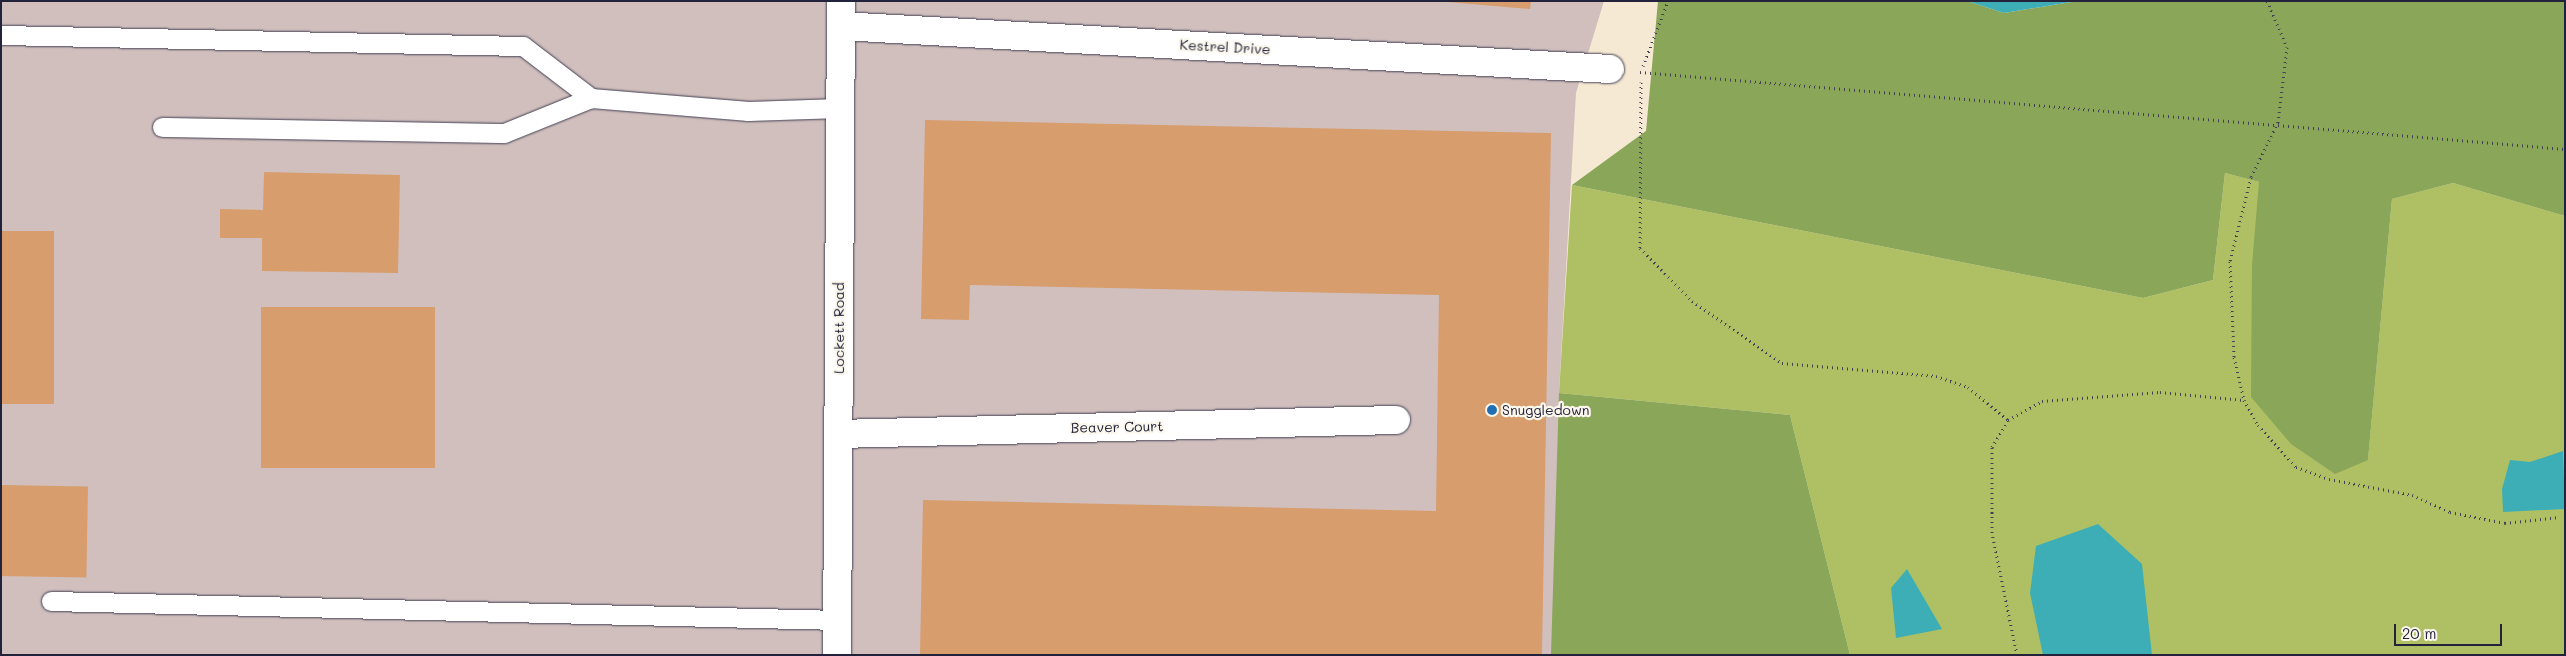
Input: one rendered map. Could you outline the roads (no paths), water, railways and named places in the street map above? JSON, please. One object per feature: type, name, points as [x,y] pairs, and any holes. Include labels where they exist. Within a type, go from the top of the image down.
[{"type":"street","name":"Kestrel Drive","points":[[841,14],[1610,69]]},
{"type":"street","name":"Lockett Road","points":[[837,655],[841,14]]},
{"type":"street","name":"Beaver Court","points":[[838,434],[1396,420]]},
{"type":"lane","points":[[1,35],[523,46],[591,98]]},
{"type":"lane","points":[[162,127],[504,133],[591,98],[748,111],[840,108]]},
{"type":"lane","points":[[51,601],[837,620]]},
{"type":"water","points":[[1967,1],[2077,1],[2004,13]]},
{"type":"water","points":[[2563,451],[2565,509],[2503,512],[2502,489],[2510,460],[2530,462]]},
{"type":"water","points":[[2098,524],[2142,564],[2152,655],[2043,655],[2030,593],[2036,546]]},
{"type":"water","points":[[1907,569],[1942,629],[1896,638],[1891,588]]},
{"type":"place","name":"Snuggledown","points":[[1492,410]]}]
